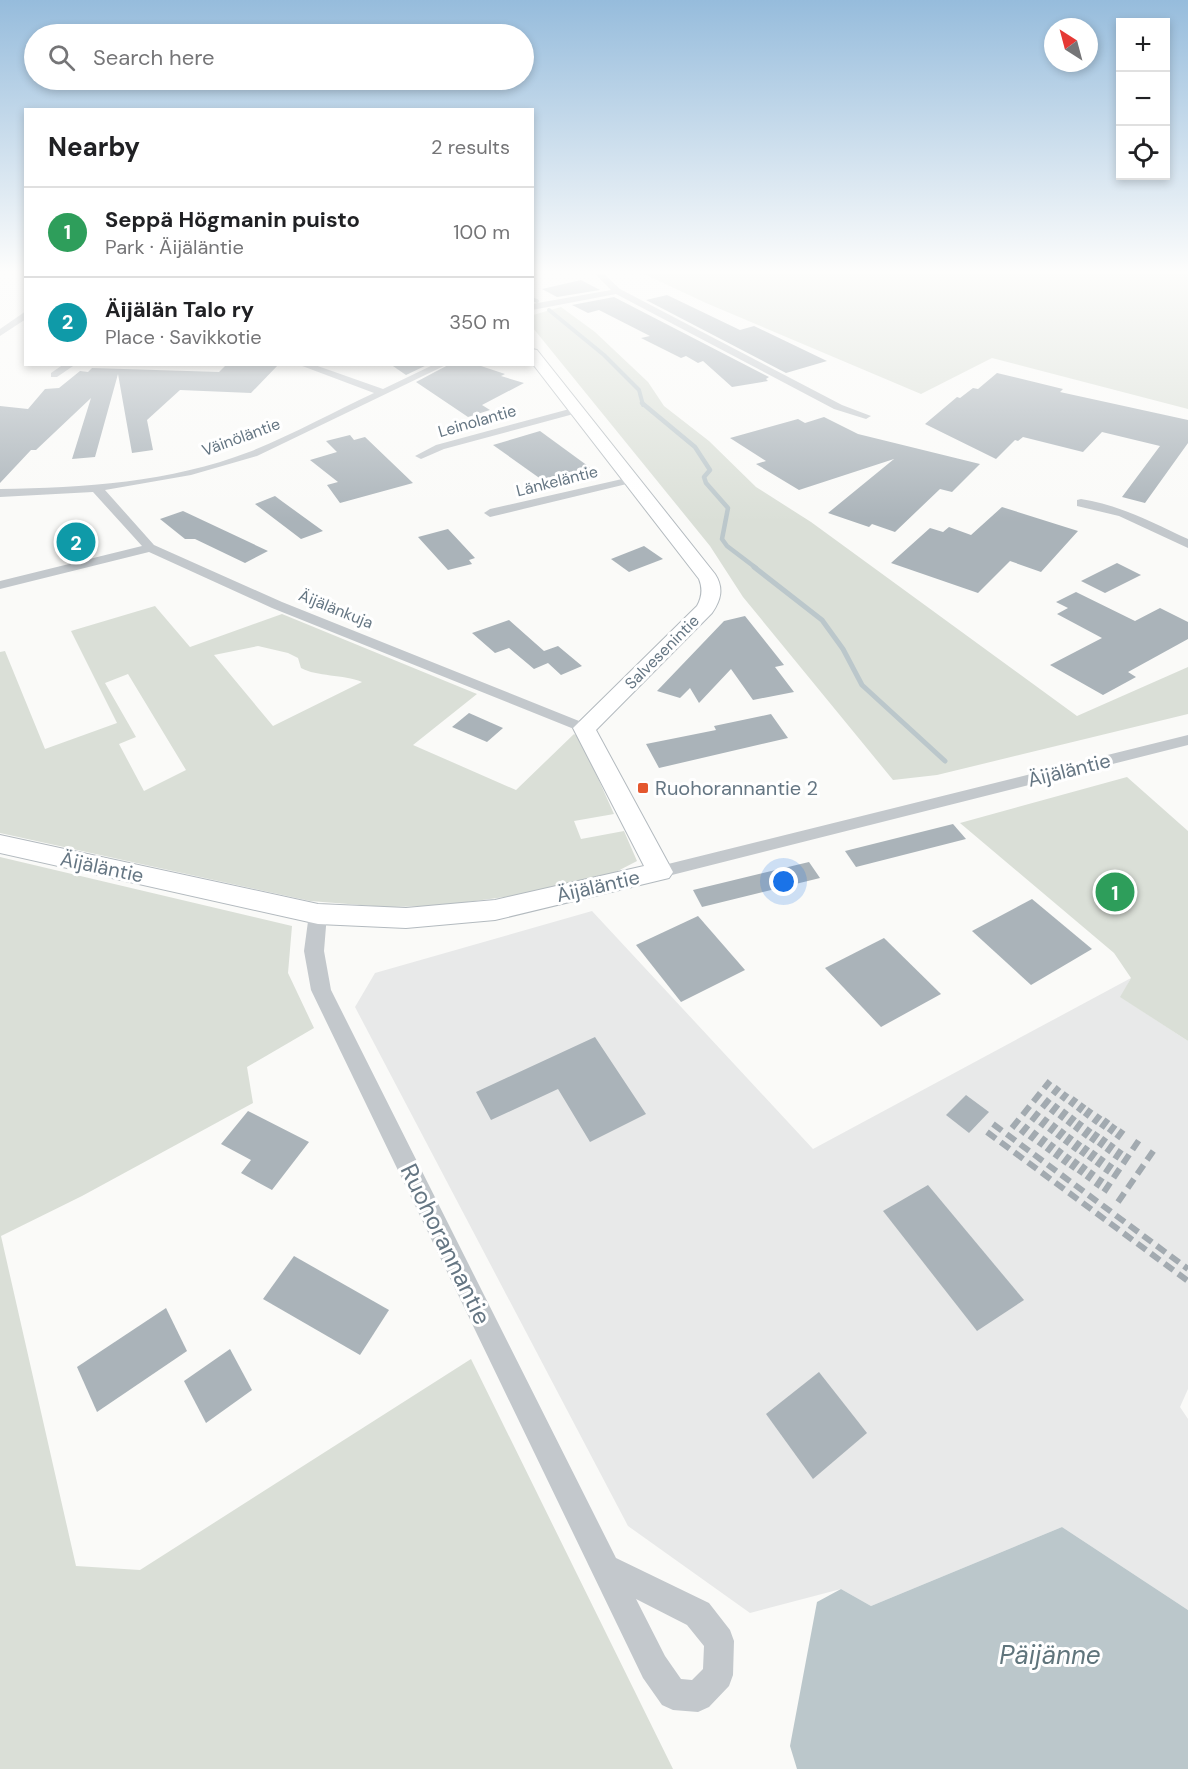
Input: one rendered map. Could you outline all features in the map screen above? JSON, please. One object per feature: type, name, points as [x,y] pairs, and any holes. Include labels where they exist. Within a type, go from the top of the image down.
[{"type":"street","name":"Salvesenintie","points":[[535,357],[708,578],[713,588],[711,599],[705,609],[597,718],[584,728]]},
{"type":"street","points":[[742,357],[838,407],[866,416]]},
{"type":"street","points":[[54,375],[69,366]]},
{"type":"street","points":[[307,366],[384,393]]},
{"type":"street","name":"Väinöläntie","points":[[0,493],[97,489],[223,464],[253,454],[440,366]]},
{"type":"street","name":"Leinolantie","points":[[421,456],[440,447],[577,410]]},
{"type":"street","name":"Länkeläntie","points":[[490,513],[631,480]]},
{"type":"street","name":"Äijälänkuja","points":[[97,489],[150,548],[277,605],[584,728]]},
{"type":"street","points":[[1081,503],[1099,504],[1119,510],[1188,544]]},
{"type":"street","points":[[0,585],[150,548]]},
{"type":"street","points":[[584,728],[660,872]]},
{"type":"street","name":"Äijäläntie","points":[[0,844],[318,914],[406,918],[495,910],[660,872],[1188,740]]},
{"type":"street","name":"Ruohorannantie","points":[[318,914],[314,951],[321,990],[605,1568],[654,1667],[673,1694],[698,1696],[718,1675],[719,1641],[698,1614],[605,1568]]},
{"type":"shaded area","points":[[556,357],[621,357],[648,382],[664,406],[709,441],[756,487],[811,522],[1077,716],[1188,667],[1188,714],[937,775],[893,780],[743,597],[710,546]]},
{"type":"shaded area","points":[[833,357],[1188,357],[1188,409],[992,358],[921,394]]},
{"type":"shaded area","points":[[155,606],[190,647],[282,614],[477,694],[413,745],[516,790],[574,734],[580,738],[614,814],[574,821],[581,839],[624,831],[637,861],[612,874],[533,893],[438,906],[386,907],[310,901],[0,833],[0,652],[5,651],[45,749],[117,723],[71,631]],"holes":[[[258,646],[288,653],[298,658],[301,668],[307,671],[362,682],[273,726],[214,655]],[[128,674],[186,770],[144,791],[119,744],[136,737],[105,683]]]},
{"type":"shaded area","points":[[1127,777],[1188,831],[1188,1041],[1120,997],[1131,978],[1114,953],[960,823]]},
{"type":"shaded area","points":[[0,857],[292,926],[288,973],[314,1028],[247,1067],[253,1103],[82,1196],[1,1236],[76,1566],[140,1570],[471,1359],[673,1769],[0,1769]]},
{"type":"shaded area","points":[[592,911],[813,1149],[1131,978],[1121,997],[1188,1041],[1188,1389],[1180,1407],[1188,1419],[1188,1610],[1062,1527],[871,1606],[841,1589],[750,1613],[628,1526],[355,1007],[375,973]]},
{"type":"water","name":"Päijänne","points":[[1062,1527],[1188,1610],[1188,1769],[797,1769],[790,1746],[817,1602],[841,1589],[871,1606]]},
{"type":"building","points":[[687,357],[729,357],[769,377],[766,379],[768,381],[732,387],[703,361],[698,363]]},
{"type":"building","points":[[754,357],[818,357],[827,361],[786,373]]},
{"type":"building","points":[[225,366],[277,366],[251,393],[180,390],[147,420],[153,450],[132,453],[118,374],[95,457],[72,459],[91,398],[36,450],[31,450],[0,483],[0,406],[28,409],[45,389],[59,388],[80,371],[88,372],[92,368],[219,372]]},
{"type":"building","points":[[393,366],[425,366],[406,375]]},
{"type":"building","points":[[446,366],[481,366],[505,374],[501,376],[524,383],[482,405],[490,410],[468,417],[416,382]]},
{"type":"building","points":[[997,373],[1063,389],[1060,392],[1188,420],[1188,443],[1145,503],[1122,497],[1160,446],[1102,432],[1083,452],[1023,437],[1018,441],[1015,440],[996,459],[925,424],[957,397],[960,398],[973,388],[978,389]]},
{"type":"building","points":[[824,417],[858,434],[980,464],[952,492],[940,489],[895,532],[872,524],[869,527],[828,513],[894,459],[799,490],[756,464],[766,461],[730,438],[798,419],[805,423]]},
{"type":"building","points":[[540,431],[592,469],[545,482],[493,445]]},
{"type":"building","points":[[350,435],[354,440],[365,437],[413,483],[340,503],[327,485],[338,482],[310,460],[337,452],[326,441]]},
{"type":"building","points":[[275,496],[323,531],[301,539],[255,504]]},
{"type":"building","points":[[1002,507],[1078,531],[1041,572],[1010,561],[978,593],[891,563],[930,528],[943,532],[949,527],[971,535]]},
{"type":"building","points":[[183,511],[268,551],[245,563],[195,539],[185,539],[160,519]]},
{"type":"building","points":[[448,529],[475,558],[469,560],[472,564],[448,570],[418,537]]},
{"type":"building","points":[[644,546],[663,559],[629,572],[611,559]]},
{"type":"building","points":[[1117,563],[1141,575],[1105,593],[1081,581]]},
{"type":"building","points":[[1076,592],[1135,621],[1160,608],[1188,622],[1188,639],[1128,672],[1136,677],[1103,695],[1050,665],[1102,638],[1057,614],[1068,608],[1056,602]]},
{"type":"building","points":[[745,616],[784,665],[775,667],[794,692],[753,700],[731,669],[699,703],[690,688],[680,698],[657,691],[724,621]]},
{"type":"building","points":[[509,620],[544,651],[558,646],[582,666],[561,675],[548,663],[534,669],[509,648],[495,653],[472,633]]},
{"type":"building","points":[[469,713],[503,728],[487,742],[452,727]]},
{"type":"building","points":[[771,714],[788,738],[659,768],[646,744],[716,730],[714,726]]},
{"type":"building","points":[[953,824],[966,839],[856,867],[845,851]]},
{"type":"building","points":[[809,862],[820,878],[702,907],[693,890]]},
{"type":"building","points":[[1032,899],[1092,949],[1031,985],[972,931]]},
{"type":"building","points":[[698,916],[745,970],[681,1002],[636,945]]},
{"type":"building","points":[[884,938],[941,994],[881,1027],[825,968]]},
{"type":"building","points":[[595,1037],[646,1114],[590,1142],[558,1089],[491,1120],[476,1092]]},
{"type":"building","points":[[966,1095],[989,1112],[969,1133],[946,1115]]},
{"type":"building","points":[[248,1111],[309,1142],[272,1190],[241,1173],[251,1160],[221,1144]]},
{"type":"building","points":[[928,1185],[1024,1300],[977,1331],[883,1211]]},
{"type":"building","points":[[294,1256],[389,1310],[360,1355],[263,1299]]},
{"type":"building","points":[[166,1308],[187,1351],[97,1412],[77,1367]]},
{"type":"building","points":[[230,1349],[252,1390],[206,1423],[184,1381]]},
{"type":"building","points":[[819,1372],[867,1433],[813,1479],[766,1414]]},
{"type":"waterway","points":[[606,357],[639,390],[643,403]]},
{"type":"waterway","points":[[643,403],[695,447],[710,470],[704,477],[706,483],[728,508],[722,539],[727,546],[756,568]]},
{"type":"waterway","points":[[754,567],[822,620],[843,649],[862,685],[945,761]]},
{"type":"railway","points":[[1012,1128],[1050,1081]]},
{"type":"railway","points":[[1021,1134],[1059,1087]]},
{"type":"railway","points":[[1030,1140],[1067,1093]]},
{"type":"railway","points":[[1039,1146],[1076,1098]]},
{"type":"railway","points":[[1047,1152],[1084,1104]]},
{"type":"railway","points":[[1055,1158],[1091,1109]]},
{"type":"railway","points":[[1063,1164],[1100,1115]]},
{"type":"railway","points":[[1071,1169],[1108,1119]]},
{"type":"railway","points":[[993,1124],[1188,1269]]},
{"type":"railway","points":[[1079,1174],[1115,1125]]},
{"type":"railway","points":[[1087,1180],[1123,1130]]},
{"type":"railway","points":[[987,1132],[1188,1281]]},
{"type":"railway","points":[[1104,1192],[1139,1140]]},
{"type":"railway","points":[[1096,1187],[1123,1147]]},
{"type":"railway","points":[[1118,1202],[1154,1150]]},
{"type":"place","name":"Äijälän Talo ry","points":[[76,542]]},
{"type":"place","name":"Ruohorannantie 2","points":[[643,788]]},
{"type":"place","name":"Seppä Högmanin puisto","points":[[1115,892]]}]
